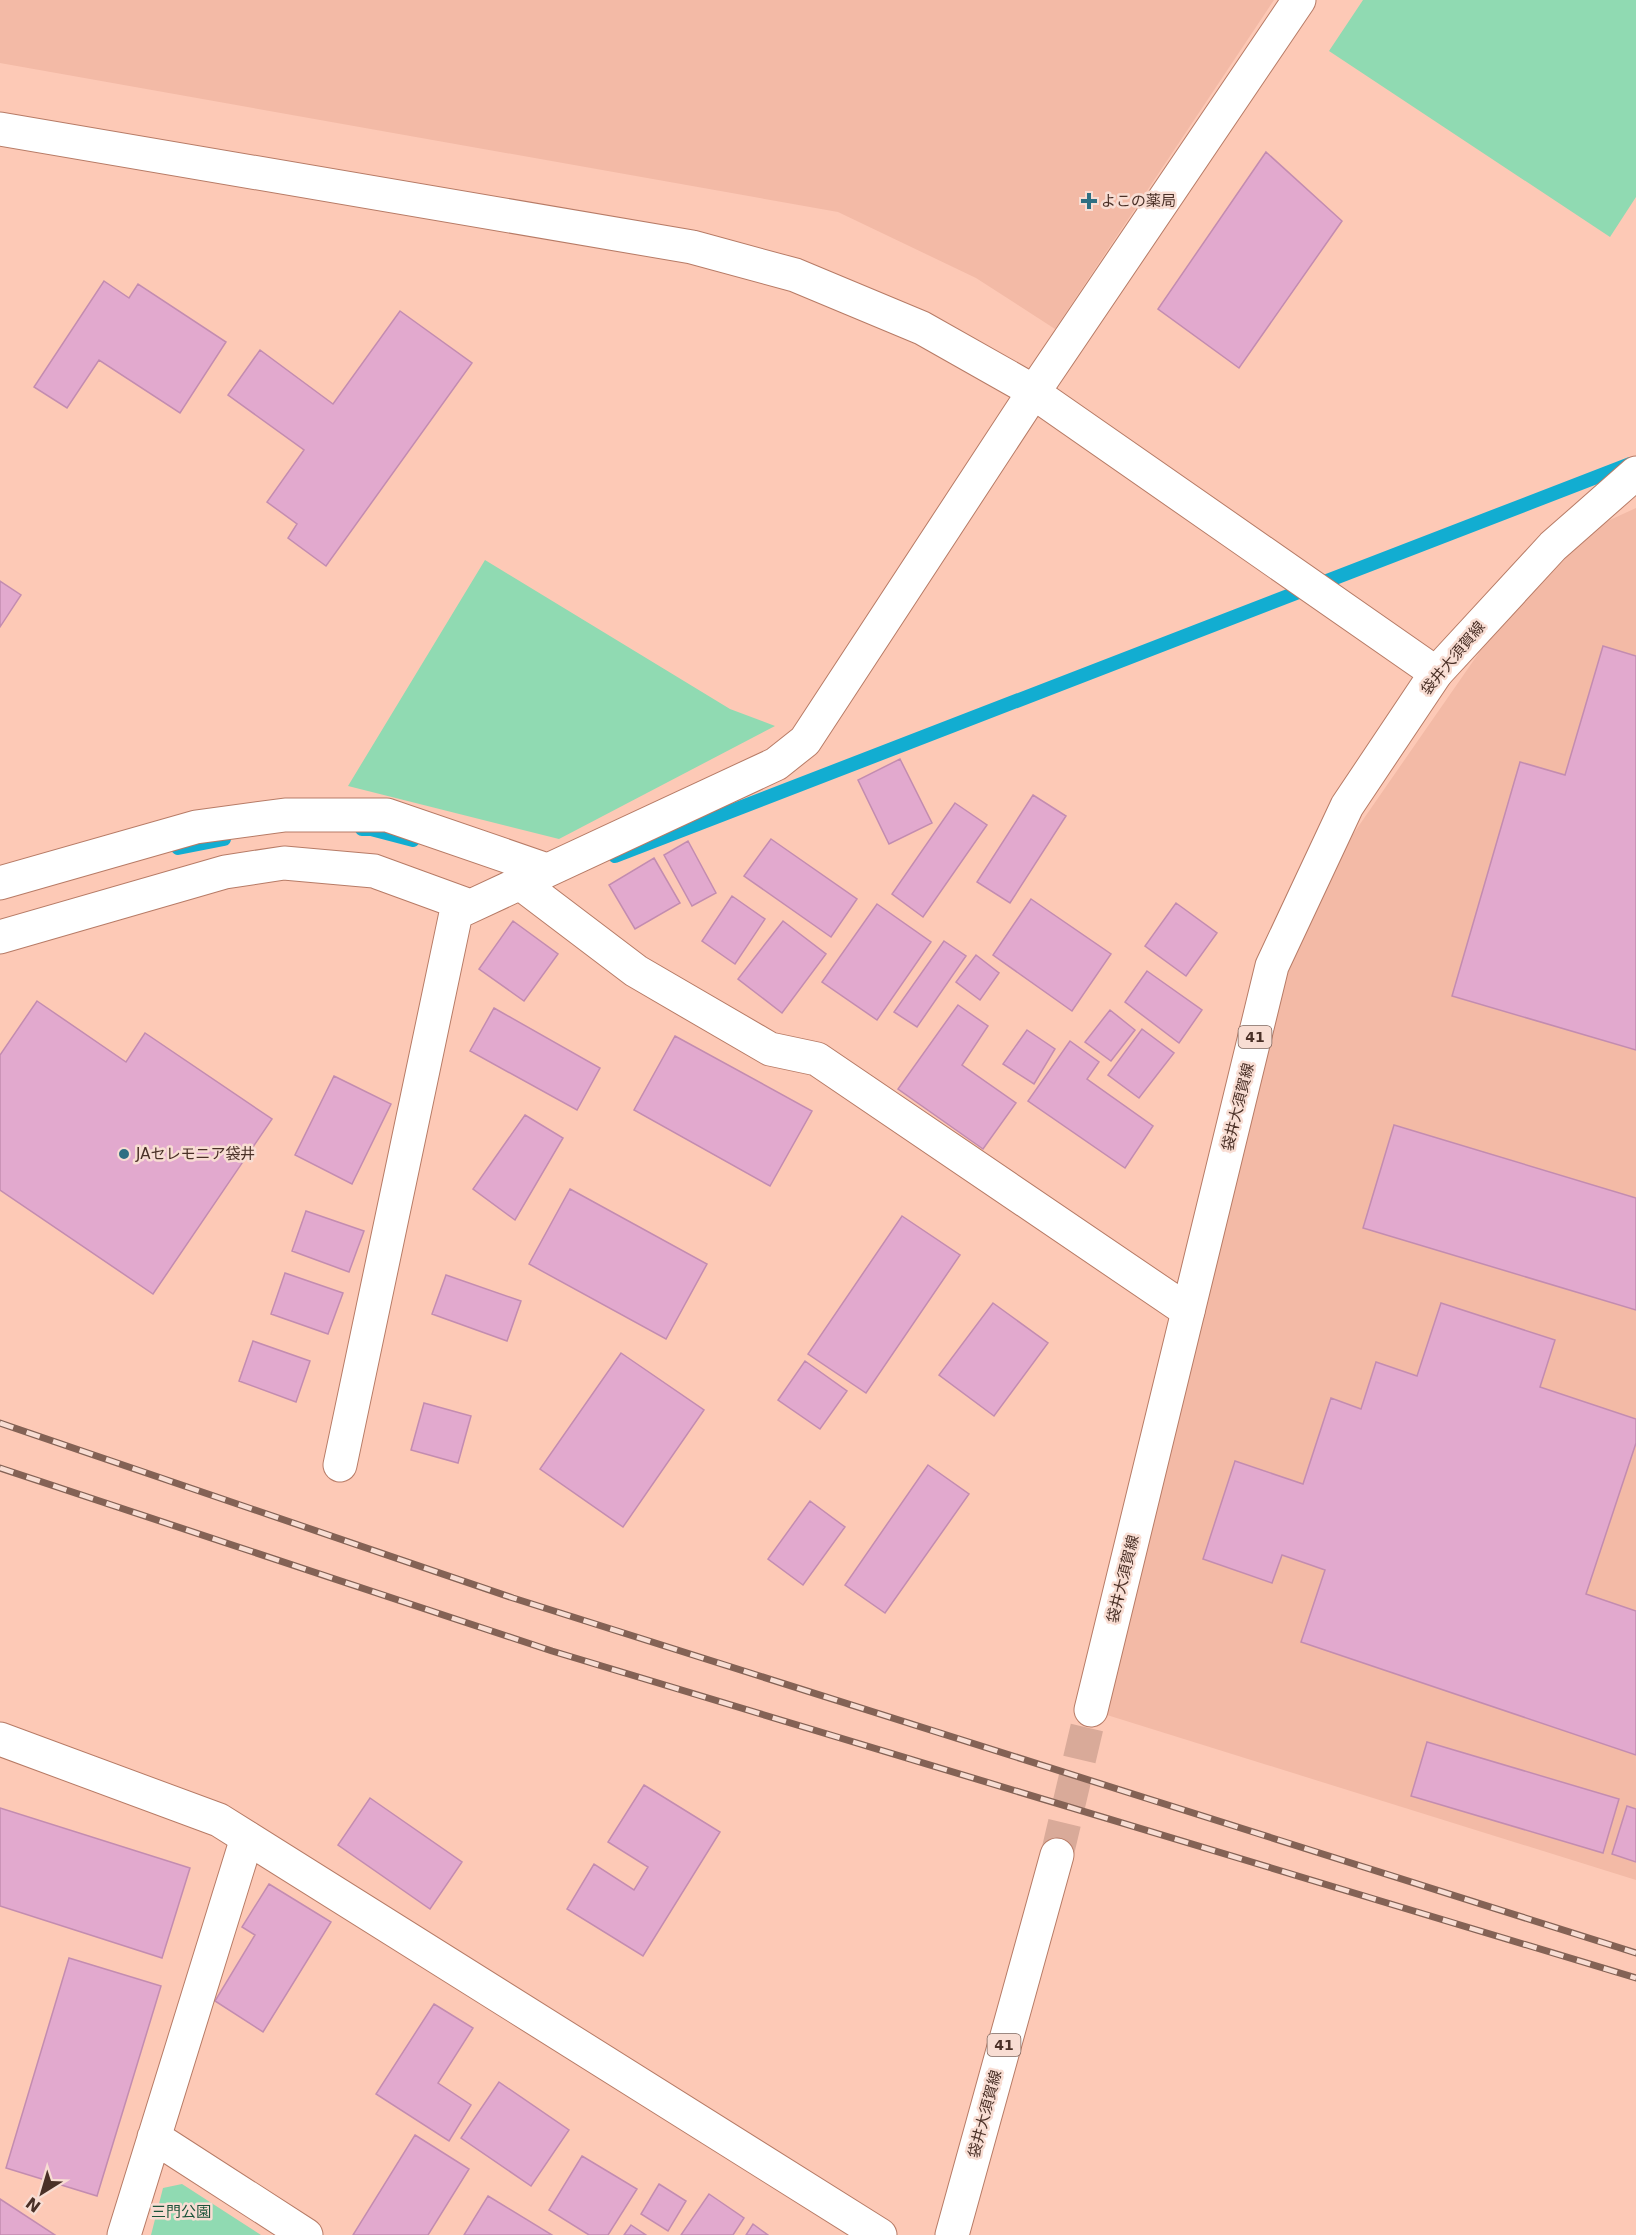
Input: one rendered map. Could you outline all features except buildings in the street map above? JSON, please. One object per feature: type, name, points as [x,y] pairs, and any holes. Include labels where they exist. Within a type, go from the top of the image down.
[{"type":"street","points":[[340,1465],[456,913],[776,764],[805,741],[1033,393],[1299,0]]},
{"type":"street","points":[[0,129],[692,247],[795,275],[922,328],[1033,393],[1437,674]]},
{"type":"street","name":"袋井大須賀線","points":[[1091,1710],[1272,966],[1347,806],[1437,674],[1552,546],[1636,473]]},
{"type":"street","points":[[0,883],[196,827],[285,815],[387,815],[533,877],[636,971],[770,1049],[817,1059],[1188,1311]]},
{"type":"street","points":[[0,936],[225,872],[285,863],[374,871],[470,906]]},
{"type":"street","points":[[0,1739],[219,1820],[880,2235]]},
{"type":"street","points":[[124,2235],[247,1838]]},
{"type":"street","name":"袋井大須賀線","points":[[952,2235],[1057,1854]]},
{"type":"street","points":[[154,2137],[306,2235]]},
{"type":"shaded area","points":[[0,0],[1274,0],[1055,329],[976,278],[838,212],[0,63]]},
{"type":"shaded area","points":[[1636,508],[1636,1880],[1091,1710],[1292,922],[1553,546]]},
{"type":"green space","points":[[1363,0],[1636,0],[1636,197],[1610,237],[1329,51]]},
{"type":"green space","points":[[485,560],[730,709],[775,726],[559,839],[348,786]]},
{"type":"green space","name":"三門公園","points":[[182,2184],[261,2235],[151,2235],[163,2188]]},
{"type":"waterway","points":[[615,856],[1630,464]]},
{"type":"waterway","points":[[362,829],[371,829],[413,840]]},
{"type":"waterway","points":[[178,848],[224,839]]},
{"type":"tunnel","points":[[1057,1855],[1091,1710]]},
{"type":"railway","points":[[0,1423],[513,1598],[1636,1953]]},
{"type":"railway","points":[[0,1468],[552,1651],[1636,1978]]},
{"type":"place","name":"よこの薬局","points":[[1089,201]]},
{"type":"place","name":"JAセレモニア袋井","points":[[124,1154]]}]
